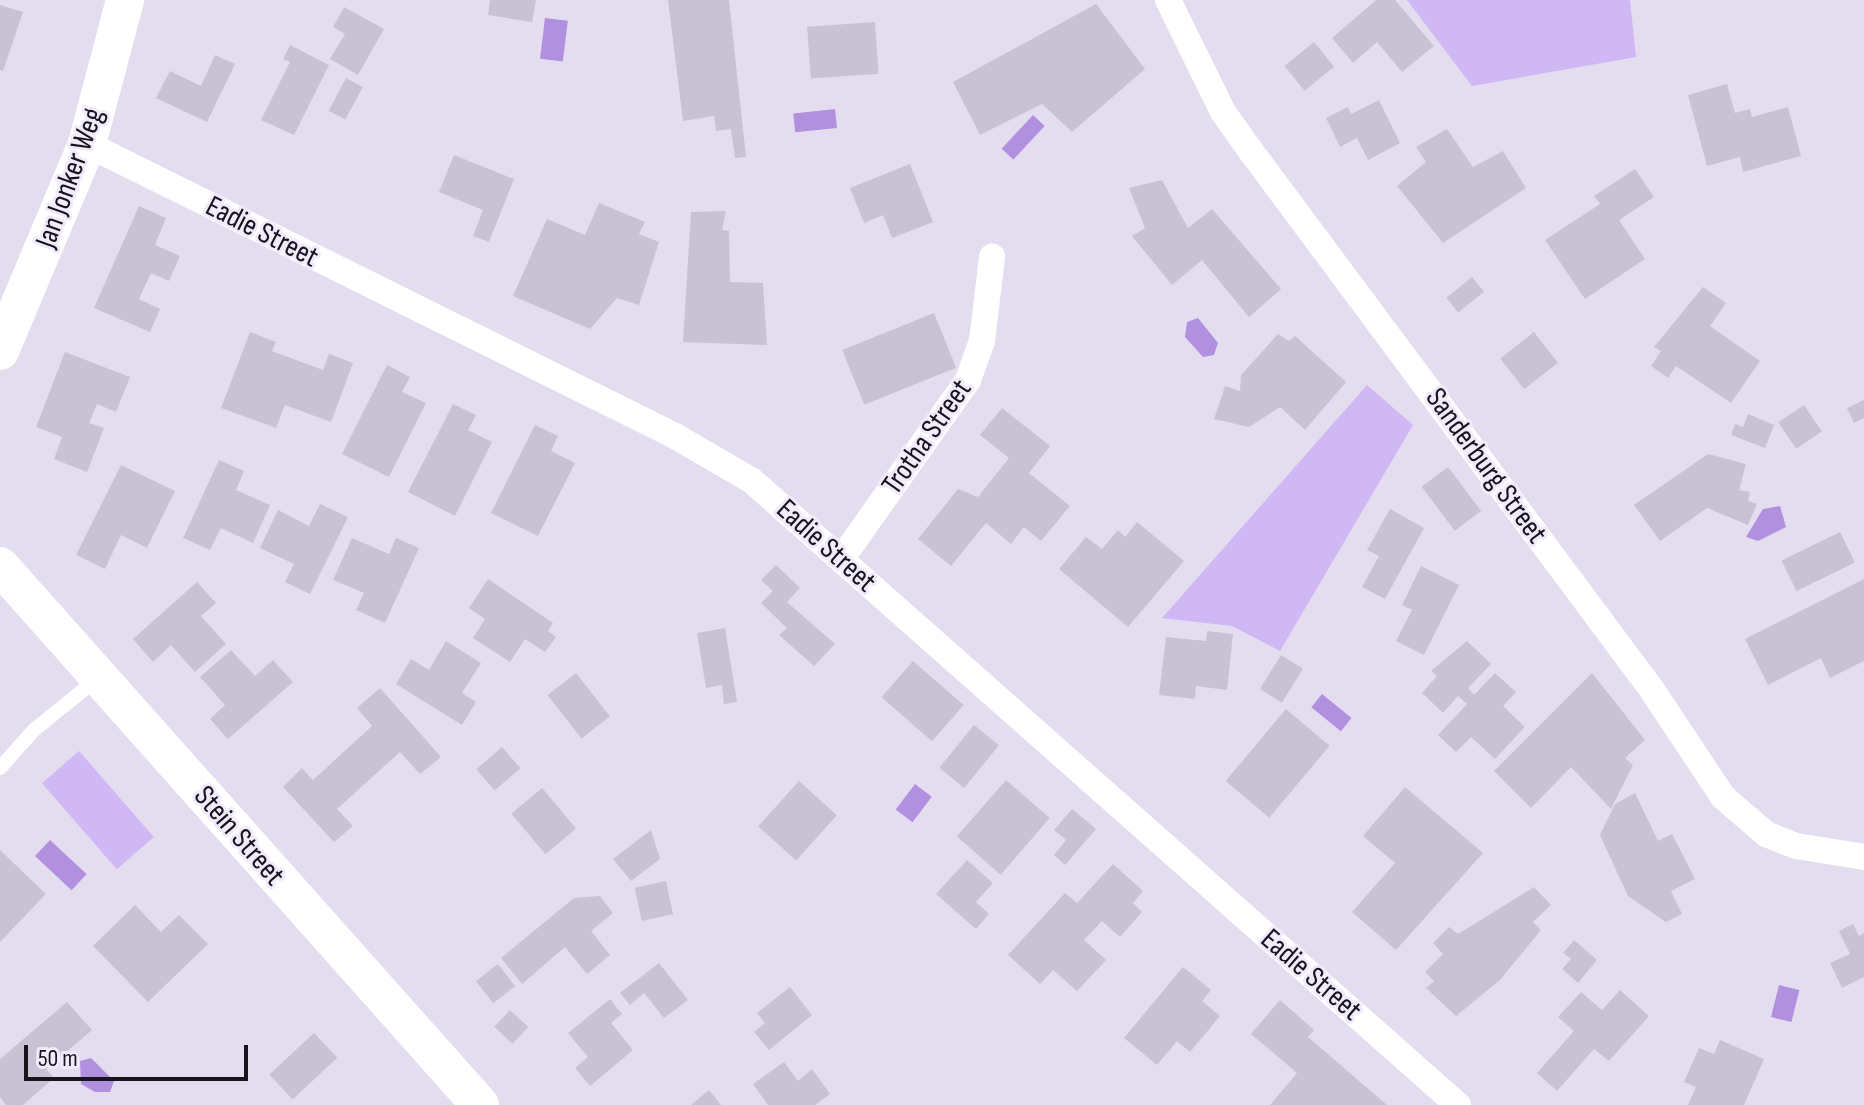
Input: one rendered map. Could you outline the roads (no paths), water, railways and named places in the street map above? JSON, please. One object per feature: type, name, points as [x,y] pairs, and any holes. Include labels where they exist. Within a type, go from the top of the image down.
[{"type":"street","name":"Jan Jonker Weg","points":[[0,351],[87,144],[125,0]]},
{"type":"street","name":"Sanderburg Street","points":[[1168,0],[1241,138],[1652,690],[1723,797],[1766,834],[1796,846],[1864,857]]},
{"type":"street","name":"Eadie Street","points":[[87,144],[704,450],[751,480],[1458,1105]]},
{"type":"street","name":"Trotha Street","points":[[842,558],[968,380],[982,341],[992,257]]},
{"type":"street","name":"Stein Street","points":[[0,566],[480,1105]]},
{"type":"lane","points":[[0,768],[34,730],[98,677]]}]
